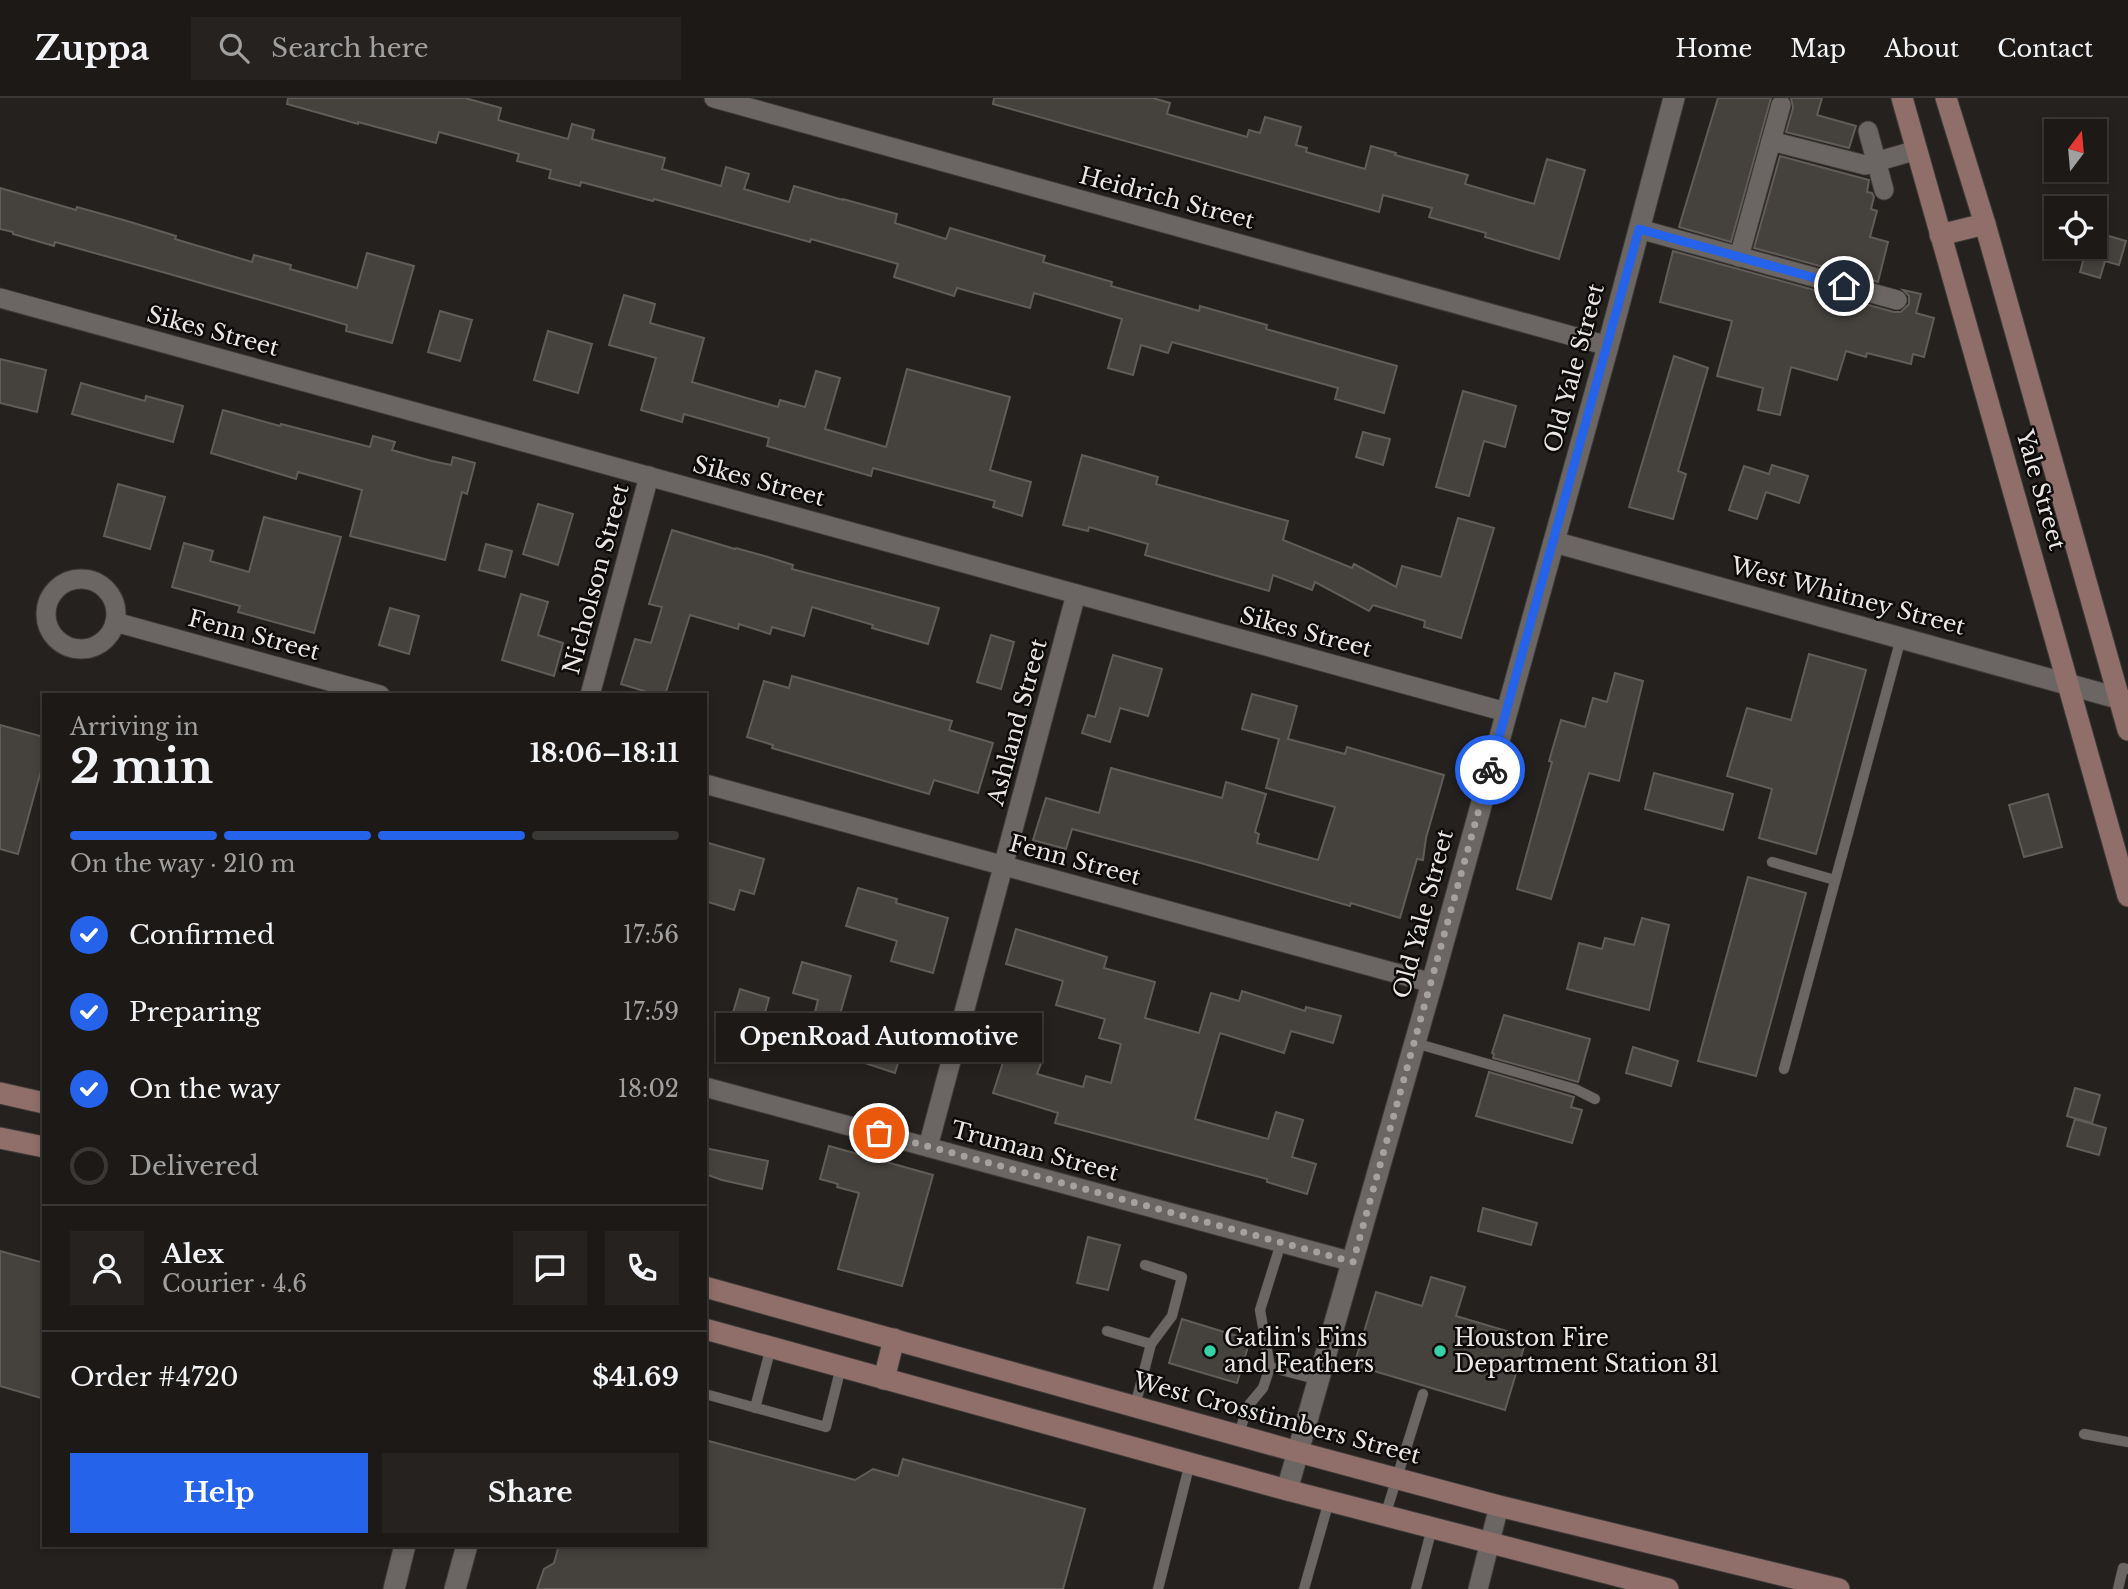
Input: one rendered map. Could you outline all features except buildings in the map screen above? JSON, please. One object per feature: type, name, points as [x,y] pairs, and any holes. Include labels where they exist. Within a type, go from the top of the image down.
[{"type":"main road","name":"Yale Street","points":[[1902,98],[2128,896]]},
{"type":"main road","name":"Yale Street","points":[[1946,98],[2123,700],[2128,730]]},
{"type":"main road","points":[[1940,235],[1985,224]]},
{"type":"main road","points":[[0,1093],[42,1103]]},
{"type":"main road","points":[[0,1138],[42,1147]]},
{"type":"main road","name":"West Crosstimbers Street","points":[[707,1288],[1499,1506],[1810,1585],[1839,1589]]},
{"type":"main road","points":[[707,1330],[1190,1464],[1668,1589]]},
{"type":"main road","points":[[884,1379],[894,1339]]},
{"type":"street","name":"Heidrich Street","points":[[713,98],[1608,346]]},
{"type":"street","name":"Old Yale Street","points":[[1287,1490],[1432,983],[1674,98]]},
{"type":"street","points":[[1740,257],[1781,106]]},
{"type":"street","points":[[1868,131],[1884,190]]},
{"type":"street","points":[[1771,141],[1865,165],[1916,150]]},
{"type":"street","points":[[1639,229],[1897,300]]},
{"type":"street","name":"Sikes Street","points":[[0,298],[1506,712]]},
{"type":"street","name":"Nicholson Street","points":[[591,693],[649,476]]},
{"type":"street","name":"West Whitney Street","points":[[1554,542],[2123,700]]},
{"type":"street","name":"Ashland Street","points":[[928,1147],[1076,594]]},
{"type":"street","name":"Fenn Street","points":[[115,622],[373,693]]},
{"type":"street","name":"Fenn Street","points":[[707,785],[1432,983]]},
{"type":"street","name":"Truman Street","points":[[707,1088],[1353,1262]]},
{"type":"street","points":[[1478,1589],[1499,1506]]},
{"type":"street","points":[[394,1589],[404,1547]]},
{"type":"street","points":[[455,1589],[466,1547]]},
{"type":"lane","points":[[1784,1069],[1901,638]]},
{"type":"lane","points":[[1772,862],[1835,880]]},
{"type":"lane","points":[[1415,1043],[1575,1089],[1595,1099]]},
{"type":"lane","points":[[1239,1435],[1247,1407],[1263,1388],[1269,1367],[1260,1310],[1281,1243]]},
{"type":"lane","points":[[1135,1406],[1151,1344],[1172,1316],[1182,1276],[1145,1265]]},
{"type":"lane","points":[[1107,1331],[1151,1344]]},
{"type":"lane","points":[[755,1408],[771,1347]]},
{"type":"lane","points":[[707,1395],[826,1427],[841,1367]]},
{"type":"lane","points":[[1269,1367],[1319,1380]]},
{"type":"lane","points":[[1385,1516],[1423,1394]]},
{"type":"lane","points":[[2084,1434],[2128,1442]]},
{"type":"lane","points":[[1158,1589],[1190,1464]]},
{"type":"lane","points":[[1304,1589],[1329,1501]]},
{"type":"lane","points":[[1416,1589],[1433,1528]]},
{"type":"lane","points":[[2118,1589],[2123,1569],[2128,1569]]},
{"type":"way so far","points":[[879,1133],[1353,1262],[1490,770]]},
{"type":"place","name":"OpenRoad Automotive","points":[[879,1133]]},
{"type":"place","name":"Gatlin's Fins and Feathers","points":[[1210,1351]]},
{"type":"place","name":"Houston Fire Department Station 31","points":[[1440,1351]]},
{"type":"route","points":[[1490,770],[1639,229],[1844,286]]}]
